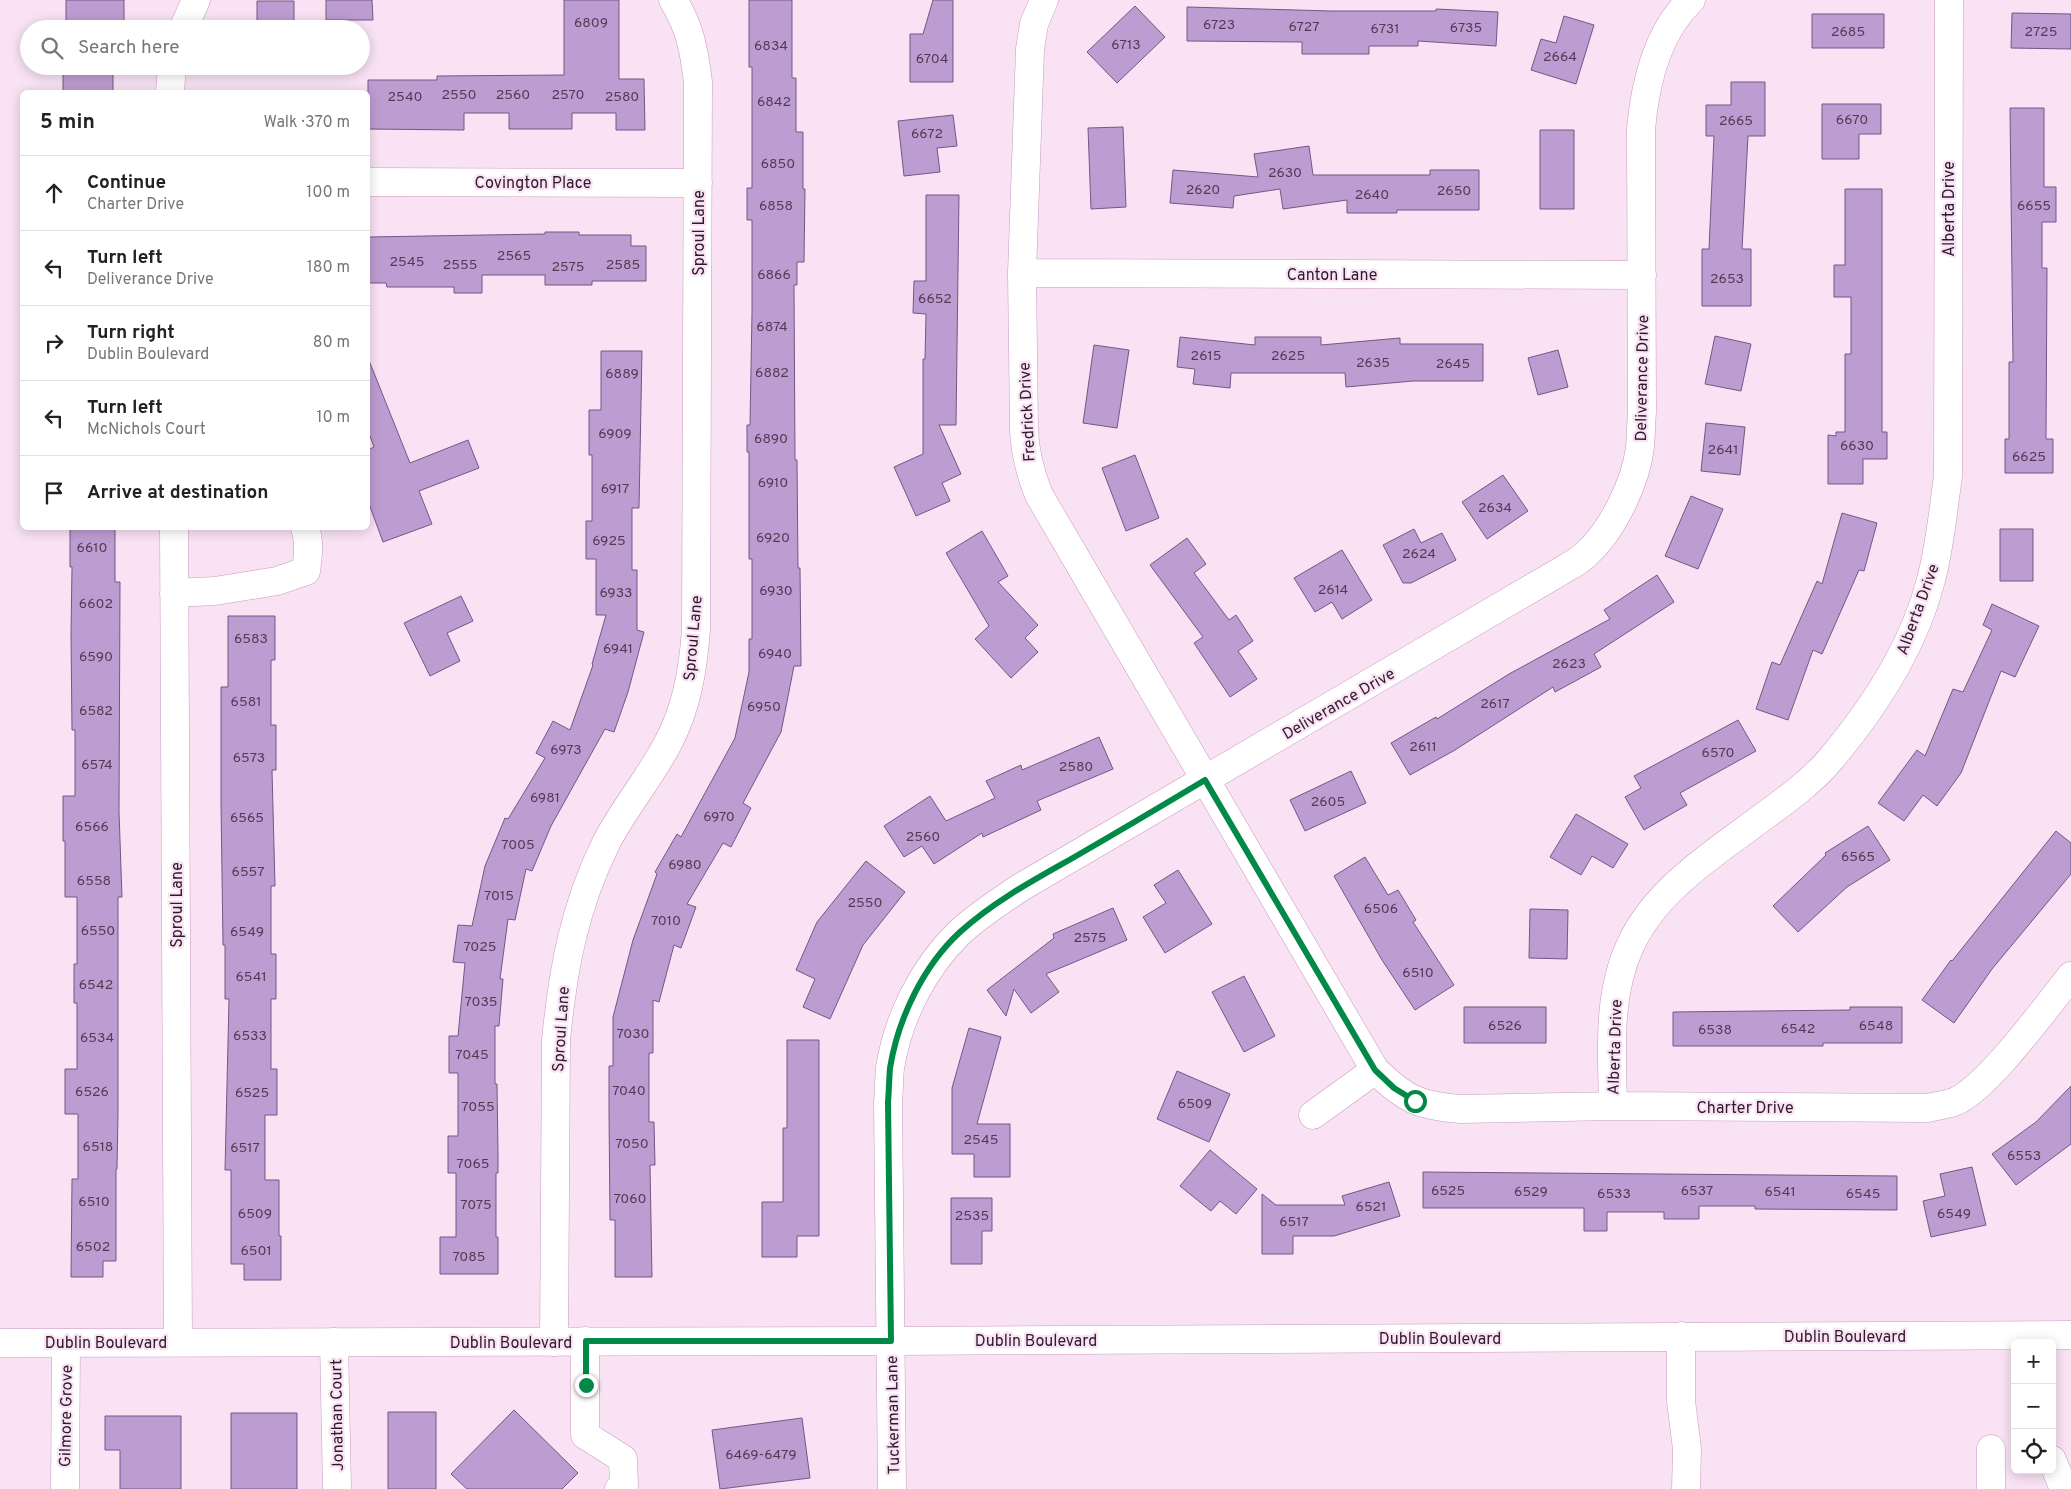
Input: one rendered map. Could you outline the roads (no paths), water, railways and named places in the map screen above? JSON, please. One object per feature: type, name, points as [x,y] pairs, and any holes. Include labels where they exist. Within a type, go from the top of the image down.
[{"type":"street","points":[[187,20],[196,0]]},
{"type":"street","name":"Sproul Lane","points":[[554,1342],[556,1040],[573,929],[594,870],[607,842],[668,743],[684,705],[694,656],[696,630],[698,82],[694,50],[688,28],[672,0]]},
{"type":"street","name":"Fredrick Drive","points":[[1044,0],[1034,24],[1030,49],[1022,273],[1025,452],[1030,474],[1039,495],[1205,780]]},
{"type":"street","name":"Alberta Drive","points":[[1613,1106],[1612,1025],[1615,995],[1620,970],[1630,944],[1645,920],[1667,894],[1693,871],[1807,783],[1830,761],[1881,692],[1898,662],[1930,582],[1937,550],[1948,476],[1949,0]]},
{"type":"street","name":"Deliverance Drive","points":[[891,1341],[888,1102],[890,1068],[908,1008],[920,983],[959,933],[1018,889],[1556,574],[1585,555],[1606,532],[1622,505],[1633,476],[1640,448],[1642,412],[1641,129],[1644,100],[1658,53],[1668,29],[1684,2]]},
{"type":"street","points":[[170,90],[171,75]]},
{"type":"street","name":"Covington Place","points":[[370,182],[698,182]]},
{"type":"street","name":"Canton Lane","points":[[1022,273],[1642,275]]},
{"type":"street","name":"Sproul Lane","points":[[174,530],[178,1342]]},
{"type":"street","points":[[174,593],[277,582],[306,571],[308,553],[305,530]]},
{"type":"street","name":"Charter Drive","points":[[1205,780],[1375,1070],[1394,1088],[1415,1101],[1436,1107],[1461,1110],[1613,1106],[1927,1108],[1955,1102],[1976,1088],[1995,1068],[2071,976]]},
{"type":"street","points":[[1313,1115],[1375,1070]]},
{"type":"street","name":"Dublin Boulevard","points":[[0,1343],[2071,1335]]},
{"type":"street","points":[[1681,1336],[1686,1489]]},
{"type":"street","points":[[586,1341],[585,1434],[623,1459],[624,1485],[619,1489]]},
{"type":"street","name":"Tuckerman Lane","points":[[891,1341],[892,1489]]},
{"type":"street","name":"Jonathan Court","points":[[334,1342],[337,1489]]},
{"type":"street","name":"Gilmore Grove","points":[[65,1489],[66,1343]]},
{"type":"street","points":[[1991,1449],[1991,1489]]},
{"type":"street","points":[[2056,1470],[2064,1489]]}]
